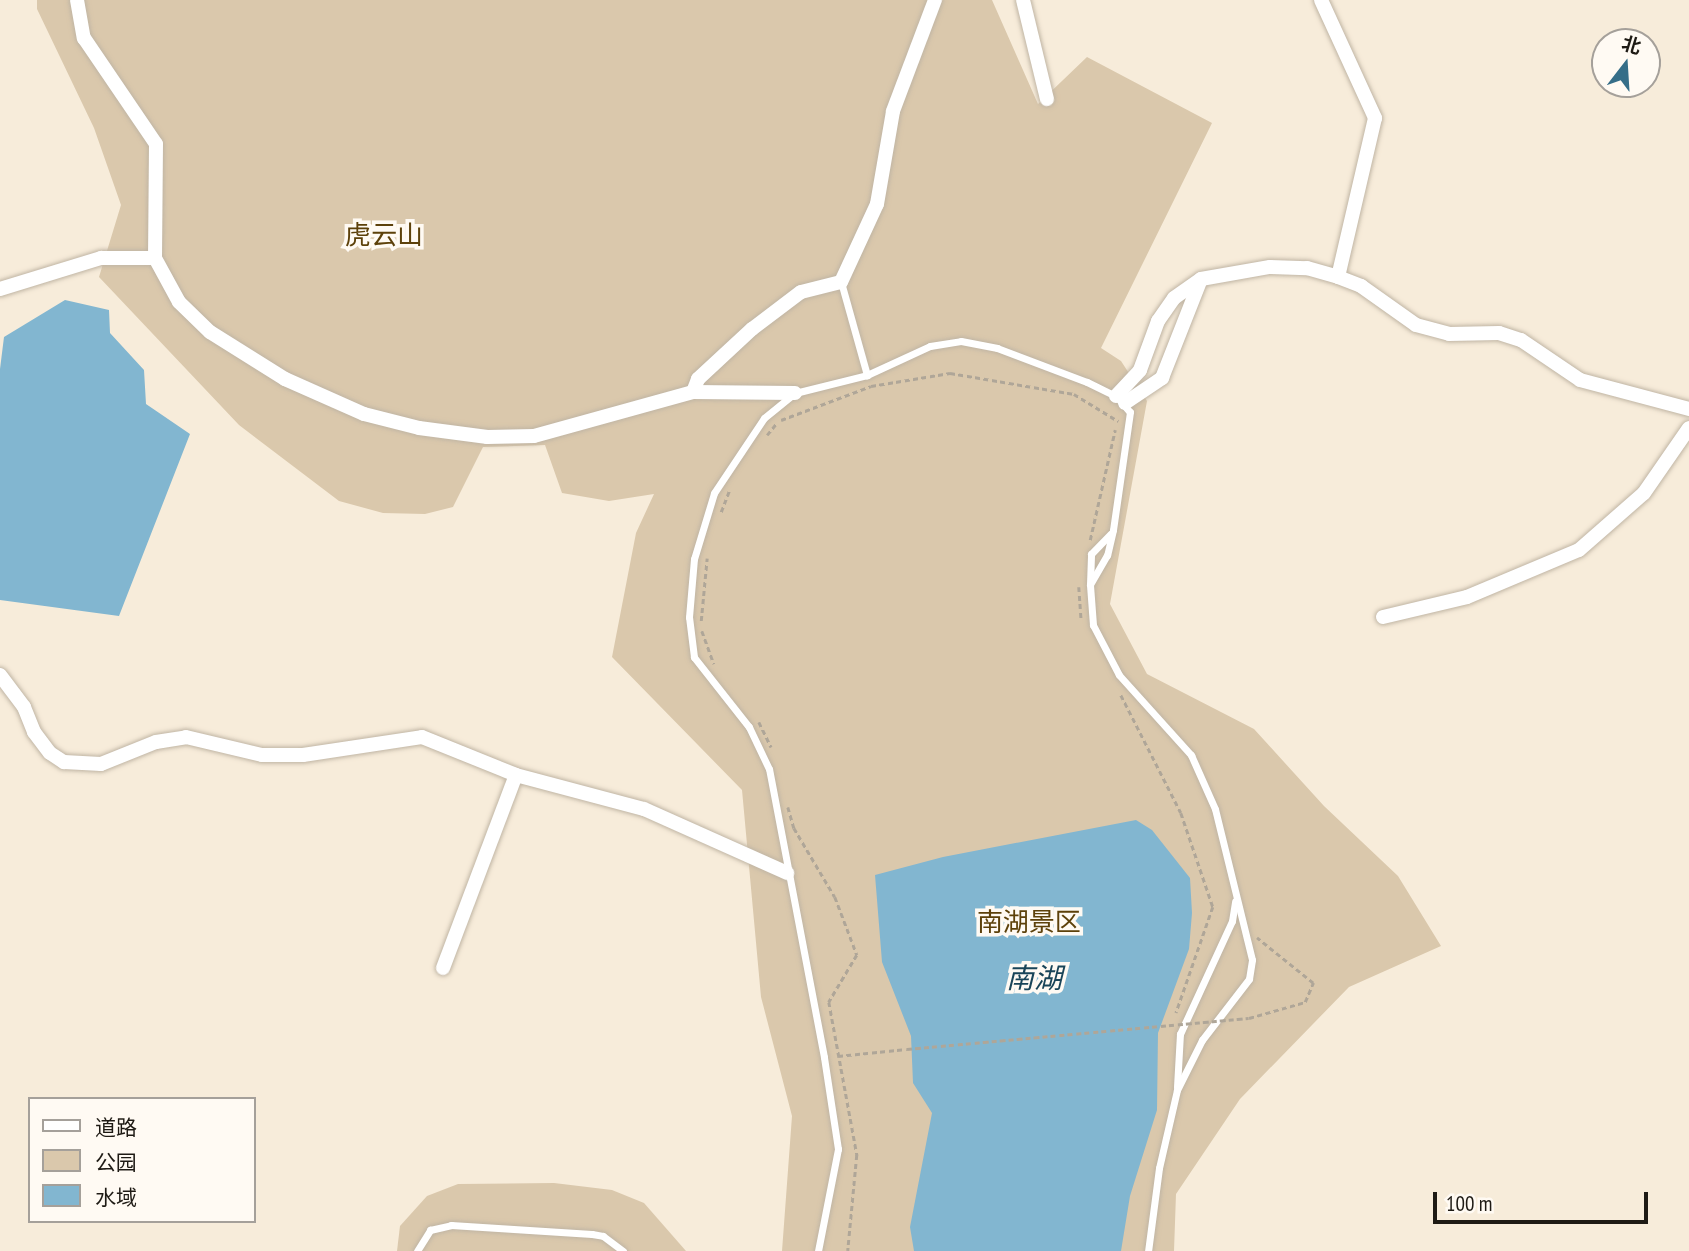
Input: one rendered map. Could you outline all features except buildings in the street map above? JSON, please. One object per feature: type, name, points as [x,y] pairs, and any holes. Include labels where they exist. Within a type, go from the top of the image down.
[{"type":"street","points":[[77,0],[84,38],[156,144],[155,258],[179,302],[221,339],[285,379],[364,414],[419,428],[487,437],[534,436],[693,392],[795,393]]},
{"type":"street","points":[[693,392],[698,379],[752,329],[801,292],[841,282],[877,204],[893,111],[935,0]]},
{"type":"street","points":[[1023,0],[1047,99]]},
{"type":"street","points":[[1321,0],[1375,118],[1338,277]]},
{"type":"street","points":[[0,289],[101,258],[155,258]]},
{"type":"street","points":[[1121,400],[1140,370],[1158,321],[1174,298],[1201,279],[1270,267],[1307,268],[1338,277],[1361,286],[1416,325],[1450,334],[1510,336],[1580,380],[1689,409]]},
{"type":"street","points":[[1121,400],[1162,378],[1201,279]]},
{"type":"street","points":[[1383,617],[1467,597],[1579,550],[1644,493],[1689,428]]},
{"type":"street","points":[[0,675],[50,752],[79,765],[101,764],[156,742],[186,737],[262,755],[315,753],[422,737],[516,775],[644,809],[787,873]]},
{"type":"street","points":[[443,968],[516,775]]},
{"type":"lane","points":[[841,282],[867,375]]},
{"type":"lane","points":[[818,1251],[838,1149],[824,1057],[769,769],[749,727],[694,657],[689,617],[694,559],[714,493],[764,418],[795,393],[867,375],[930,346],[961,341],[997,348],[1121,400],[1130,423],[1113,530],[1107,555],[1090,585]]},
{"type":"lane","points":[[1113,530],[1091,554],[1087,567],[1093,625],[1119,675],[1191,755],[1215,810],[1253,971],[1202,1040],[1177,1090]]},
{"type":"lane","points":[[1148,1251],[1159,1168],[1177,1090],[1180,1034],[1232,921],[1236,893]]},
{"type":"lane","points":[[417,1251],[430,1230],[452,1225],[592,1234],[603,1236],[623,1251]]},
{"type":"path","points":[[762,442],[778,421],[872,386],[950,373],[1074,394],[1118,419],[1087,551]]},
{"type":"path","points":[[718,520],[732,485]]},
{"type":"path","points":[[707,557],[701,626],[718,674]]},
{"type":"path","points":[[1079,585],[1077,597],[1087,629]]},
{"type":"path","points":[[1119,691],[1181,813],[1213,906],[1169,1038]]},
{"type":"path","points":[[758,720],[766,730],[773,754]]},
{"type":"path","points":[[787,803],[794,828],[835,897],[857,956],[829,1002],[858,1155],[848,1251]]},
{"type":"path","points":[[824,1057],[1250,1018],[1306,1002],[1313,983],[1245,929]]},
{"type":"green space","points":[[37,0],[992,0],[1038,104],[1087,57],[1212,123],[1101,348],[1121,361],[1147,401],[1110,604],[1147,674],[1254,729],[1324,806],[1398,876],[1441,946],[1349,987],[1240,1099],[1176,1194],[1174,1251],[782,1251],[792,1116],[761,997],[742,790],[612,657],[636,533],[654,494],[609,501],[562,493],[545,445],[483,447],[453,507],[425,514],[383,513],[339,501],[239,425],[99,277],[121,205],[94,128],[37,9]]},
{"type":"green space","points":[[554,1183],[612,1190],[644,1203],[686,1251],[397,1251],[400,1226],[427,1196],[458,1184]]},
{"type":"water","points":[[65,300],[109,310],[110,333],[144,370],[146,404],[190,434],[119,616],[0,600],[0,369],[4,337]]},
{"type":"water","name":"南湖","points":[[1136,820],[1152,830],[1190,878],[1192,913],[1189,949],[1158,1033],[1157,1110],[1130,1196],[1121,1251],[914,1251],[910,1227],[932,1113],[913,1083],[911,1036],[882,962],[875,875],[943,857]]},
{"type":"park label","name":"虎云山","points":[[384,235]]},
{"type":"park label","name":"南湖景区","points":[[1029,922]]}]
